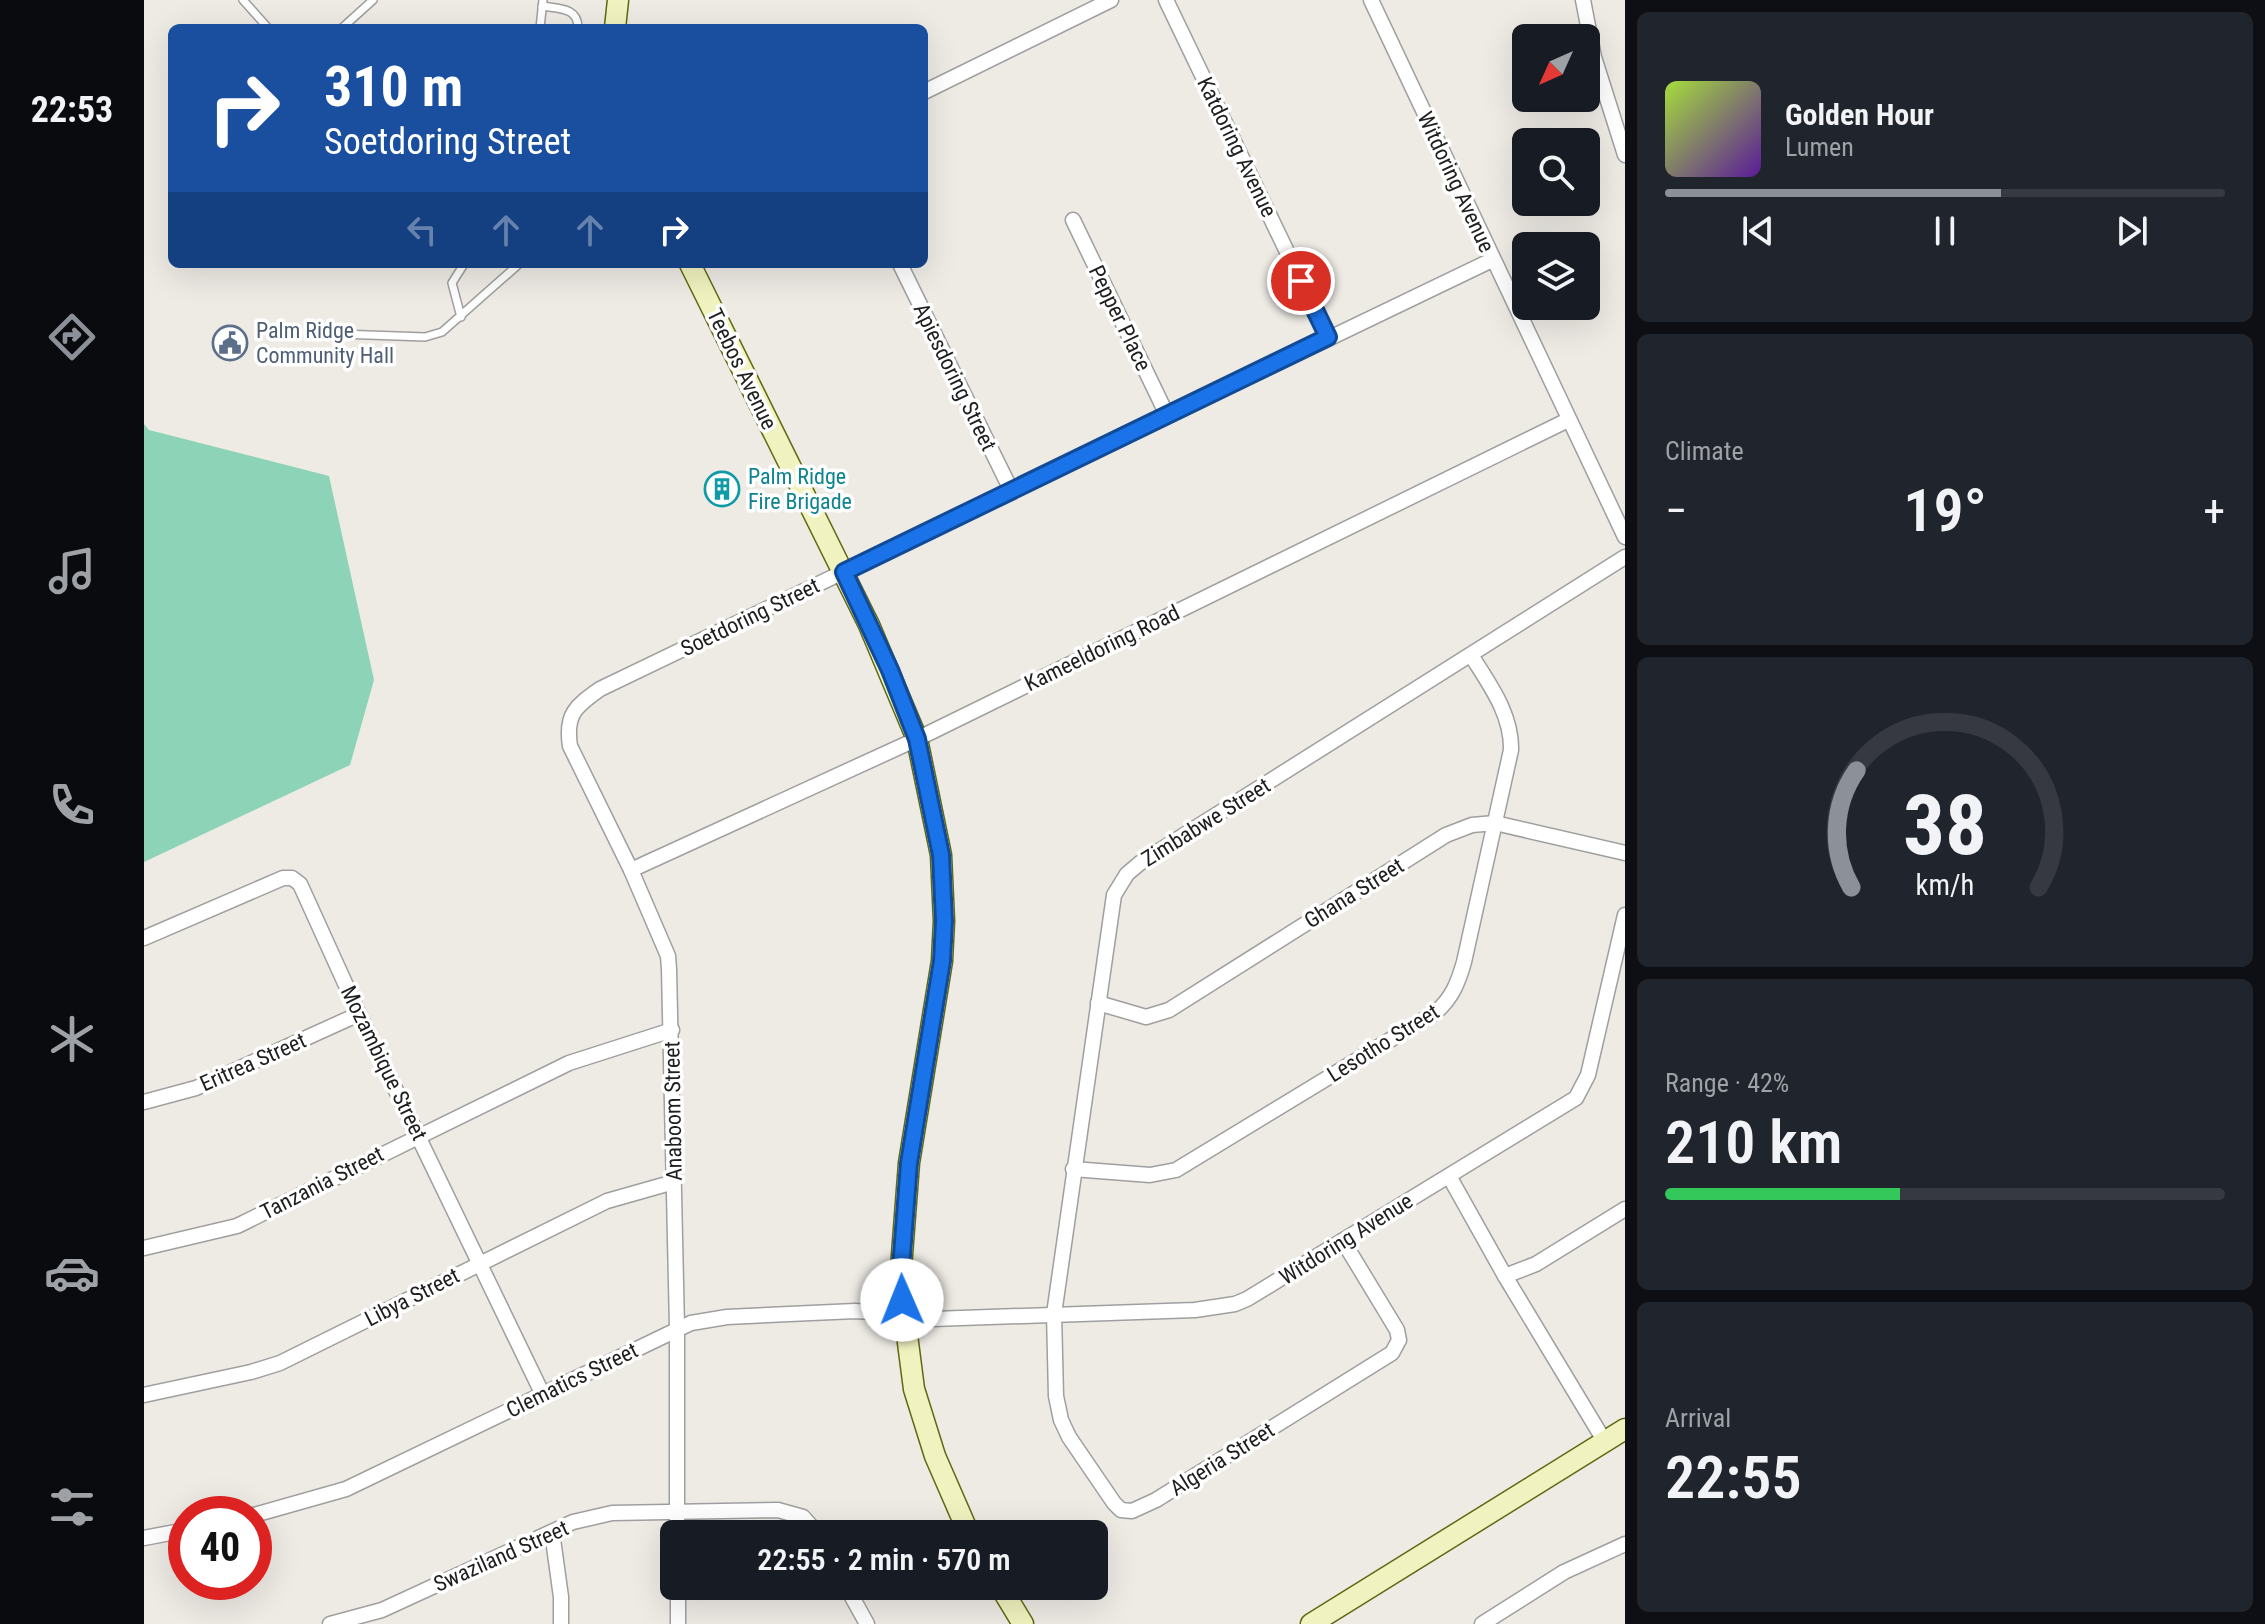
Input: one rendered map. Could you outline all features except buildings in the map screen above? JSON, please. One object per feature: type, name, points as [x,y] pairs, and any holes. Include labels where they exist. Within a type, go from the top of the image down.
[{"type":"street","points":[[615,24],[618,0]]},
{"type":"street","points":[[928,90],[1111,0]]},
{"type":"street","name":"Katdoring Avenue","points":[[1166,0],[1328,337]]},
{"type":"street","name":"Witdoring Avenue","points":[[1371,0],[1625,537]]},
{"type":"street","points":[[1583,0],[1600,80],[1625,155]]},
{"type":"street","name":"Pepper Place","points":[[1073,220],[1167,415]]},
{"type":"street","name":"Soetdoring Street","points":[[574,711],[600,689],[1492,260]]},
{"type":"street","name":"Teebos Avenue","points":[[692,268],[844,572],[890,670],[917,739],[941,855],[944,921],[942,961],[909,1163],[900,1281],[914,1389],[945,1482],[963,1520]]},
{"type":"street","name":"Apiesdoring Street","points":[[902,268],[1011,490]]},
{"type":"street","name":"Kameeldoring Road","points":[[631,870],[917,739],[1568,420]]},
{"type":"street","name":"Zimbabwe Street","points":[[1054,1314],[1114,895],[1127,874],[1625,557]]},
{"type":"street","name":"Lesotho Street","points":[[1073,1169],[1150,1175],[1176,1170],[1436,1012],[1449,1001],[1458,985],[1511,750],[1512,734],[1500,704],[1471,655]]},
{"type":"street","name":"Anaboom Street","points":[[574,711],[567,730],[570,746],[631,870],[668,956],[677,1328],[677,1520]]},
{"type":"street","name":"Ghana Street","points":[[1098,1003],[1135,1015],[1158,1015],[1446,835],[1472,825],[1495,823],[1625,853]]},
{"type":"street","name":"Mozambique Street","points":[[144,938],[283,878],[292,878],[300,884],[359,1014],[543,1395]]},
{"type":"street","name":"Witdoring Avenue","points":[[904,1320],[1195,1310],[1235,1304],[1257,1294],[1576,1098],[1588,1075],[1625,915]]},
{"type":"street","name":"Eritrea Street","points":[[144,1102],[196,1088],[359,1014]]},
{"type":"street","name":"Tanzania Street","points":[[144,1248],[237,1226],[577,1059],[672,1030]]},
{"type":"street","points":[[1449,1176],[1605,1442]]},
{"type":"street","name":"Libya Street","points":[[144,1395],[280,1363],[607,1201],[674,1182]]},
{"type":"street","points":[[1505,1276],[1536,1264],[1625,1209]]},
{"type":"street","name":"Algeria Street","points":[[1054,1314],[1056,1396],[1061,1420],[1105,1492],[1121,1510],[1132,1511],[1156,1500],[1397,1348],[1397,1330],[1343,1241]]},
{"type":"street","name":"Clematics Street","points":[[272,1510],[346,1489],[691,1323],[716,1318],[855,1311],[888,1313],[904,1320]]},
{"type":"street","points":[[1311,1624],[1625,1429]]},
{"type":"street","name":"Swaziland Street","points":[[330,1624],[382,1610],[573,1522],[612,1513],[778,1510],[806,1520]]},
{"type":"street","points":[[552,1532],[561,1624]]},
{"type":"street","points":[[144,1538],[168,1533]]},
{"type":"street","points":[[1482,1624],[1564,1572],[1625,1544]]},
{"type":"street","points":[[678,1600],[678,1624]]},
{"type":"street","points":[[854,1600],[867,1624]]},
{"type":"street","points":[[1008,1600],[1023,1624]]},
{"type":"lane","points":[[243,0],[264,24]]},
{"type":"lane","points":[[346,24],[373,0]]},
{"type":"lane","points":[[540,24],[542,3],[571,11],[577,17],[578,24]]},
{"type":"lane","points":[[461,268],[452,283],[461,317]]},
{"type":"lane","points":[[340,334],[434,336],[450,327],[515,268]]},
{"type":"green space","points":[[144,424],[149,430],[329,476],[374,680],[350,765],[144,862]]},
{"type":"place","name":"Palm Ridge Community Hall","points":[[230,343]]},
{"type":"place","name":"Palm Ridge Fire Brigade","points":[[722,489]]},
{"type":"route","points":[[902,1300],[900,1281],[909,1163],[942,961],[941,855],[917,739],[890,670],[844,572],[1328,337],[1301,281]]}]
